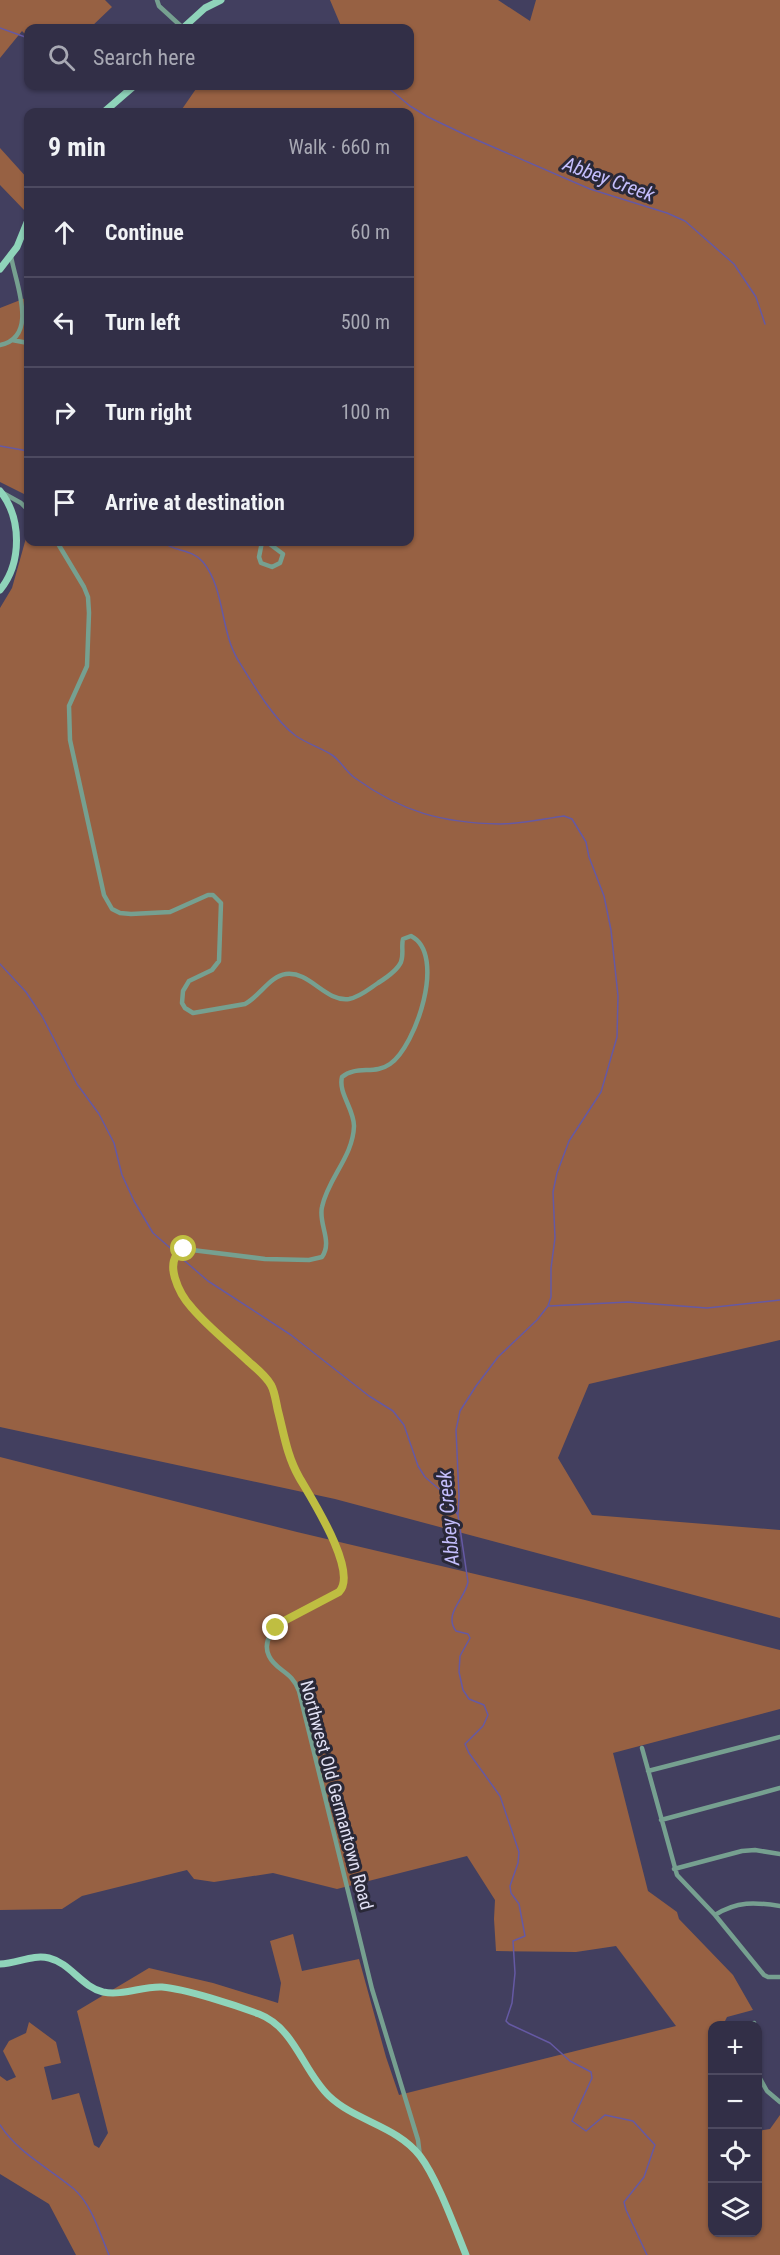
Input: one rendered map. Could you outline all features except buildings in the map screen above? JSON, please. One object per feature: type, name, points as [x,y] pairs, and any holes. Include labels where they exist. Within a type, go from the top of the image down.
[{"type":"main road","points":[[188,24],[206,8],[221,0]]},
{"type":"main road","points":[[109,108],[130,90]]},
{"type":"main road","points":[[0,269],[11,256],[24,228]]},
{"type":"main road","points":[[0,491],[11,509],[16,548],[11,572],[0,590]]},
{"type":"main road","points":[[0,1964],[35,1957],[48,1958],[59,1962],[87,1984],[102,1991],[166,1988],[264,2016],[278,2025],[289,2038],[317,2083],[330,2097],[347,2110],[399,2137],[420,2156],[433,2179],[465,2255]]},
{"type":"street","points":[[157,0],[159,6],[179,24]]},
{"type":"street","points":[[0,345],[12,340],[20,333],[22,318],[11,256]]},
{"type":"street","points":[[12,340],[24,342]]},
{"type":"street","points":[[0,491],[24,506]]},
{"type":"street","name":"Northwest Old Germantown Road","points":[[60,546],[79,577],[88,597],[87,666],[73,695],[68,717],[70,740],[104,895],[108,904],[120,913],[131,914],[170,912],[208,894],[213,895],[221,903],[219,961],[212,970],[189,981],[182,996],[185,1008],[193,1013],[245,1004],[280,976],[286,974],[308,980],[337,998],[349,999],[386,978],[396,969],[402,957],[404,939],[411,936],[416,938],[420,945],[427,966],[424,1005],[403,1050],[384,1068],[352,1071],[342,1077],[342,1087],[352,1113],[353,1133],[346,1156],[322,1204],[326,1244],[326,1252],[322,1257],[309,1260],[265,1259],[184,1249],[178,1252],[173,1263],[173,1270],[180,1289],[192,1308],[260,1371],[272,1386],[289,1456],[326,1525],[345,1572],[344,1588],[282,1622],[271,1635],[268,1649],[269,1656],[291,1676],[299,1691],[372,1989],[418,2140],[420,2156]]},
{"type":"street","points":[[261,546],[258,558],[261,563],[272,567],[280,563],[283,554],[272,546]]},
{"type":"street","points":[[648,1771],[780,1737]]},
{"type":"street","points":[[642,1748],[674,1869],[682,1883],[716,1915],[764,1975],[780,1977]]},
{"type":"street","points":[[661,1820],[780,1788]]},
{"type":"street","points":[[674,1869],[742,1851],[755,1850],[780,1854]]},
{"type":"street","points":[[716,1915],[732,1906],[749,1902],[780,1906]]},
{"type":"street","points":[[762,2082],[767,2091],[779,2100]]},
{"type":"shaded area","points":[[0,0],[105,0],[112,7],[94,24],[24,24],[24,33],[22,31],[0,58]]},
{"type":"shaded area","points":[[330,0],[498,0],[530,21],[536,0],[780,0],[780,1340],[589,1384],[558,1458],[592,1515],[780,1530],[780,1618],[335,1499],[0,1427],[0,608],[12,588],[24,545],[414,546],[414,108],[183,108],[195,90],[414,90],[414,24],[340,24]]},
{"type":"shaded area","points":[[0,148],[24,175],[24,210],[0,185]]},
{"type":"shaded area","points":[[24,299],[24,494],[0,482],[0,308]]},
{"type":"shaded area","points":[[0,1457],[780,1650],[780,1709],[613,1753],[648,1891],[677,1912],[679,1919],[733,1975],[753,2010],[727,2017],[725,2021],[708,2021],[708,2237],[762,2237],[762,2130],[770,2129],[780,2115],[780,2255],[76,2255],[49,2204],[0,2174],[0,2076],[7,2081],[16,2077],[3,2051],[9,2041],[26,2033],[29,2022],[56,2042],[61,2063],[44,2067],[52,2100],[79,2093],[94,2145],[99,2148],[108,2133],[77,2011],[149,1968],[213,1983],[278,2003],[281,1983],[270,1941],[293,1934],[302,1971],[359,1959],[399,2095],[676,2026],[616,1946],[576,1952],[496,1951],[495,1900],[467,1856],[337,1889],[273,1873],[214,1882],[194,1879],[187,1870],[82,1896],[62,1909],[0,1910]]},
{"type":"waterway","points":[[0,28],[24,37]]},
{"type":"waterway","name":"Abbey Creek","points":[[391,90],[413,108]]},
{"type":"waterway","name":"Abbey Creek","points":[[414,108],[470,137],[590,189],[667,213],[685,221],[734,264],[756,297],[765,324]]},
{"type":"waterway","points":[[0,446],[24,450]]},
{"type":"waterway","name":"Abbey Creek","points":[[169,546],[194,555],[203,562],[215,584],[228,636],[238,660],[272,711],[296,736],[332,755],[352,776],[372,790],[423,813],[459,821],[500,824],[564,816],[572,819],[586,842],[589,857],[604,896],[611,930],[618,996],[617,1037],[601,1092],[569,1141],[557,1173],[553,1192],[555,1238],[551,1268],[551,1297],[548,1306],[537,1320],[498,1357],[460,1411],[456,1430],[458,1515],[468,1582],[452,1619],[456,1631],[468,1634],[470,1638],[460,1656],[459,1672],[463,1690],[469,1699],[484,1705],[488,1715],[483,1726],[465,1744],[500,1796],[519,1852],[518,1863],[510,1886],[511,1893],[519,1904],[525,1936],[513,1941],[515,1973],[512,2003],[506,2021],[550,2043],[570,2061],[591,2072],[592,2078],[572,2121],[586,2131],[605,2115],[633,2121],[655,2145],[644,2177],[624,2202],[647,2255]]},
{"type":"waterway","points":[[0,964],[26,992],[42,1016],[77,1084],[99,1114],[114,1143],[122,1175],[153,1233],[176,1253]]},
{"type":"waterway","points":[[179,1256],[208,1281],[291,1335],[369,1396],[393,1411],[404,1425],[418,1466],[425,1477],[440,1490],[458,1515]]},
{"type":"waterway","name":"Abbey Creek","points":[[549,1306],[628,1302],[707,1308],[780,1300]]},
{"type":"waterway","points":[[0,2125],[16,2144],[74,2189],[86,2203],[109,2255]]},
{"type":"route","points":[[184,1249],[174,1257],[173,1263],[173,1270],[180,1289],[192,1308],[260,1371],[272,1386],[289,1456],[326,1525],[345,1572],[344,1588],[328,1599],[282,1622],[276,1628]]}]
